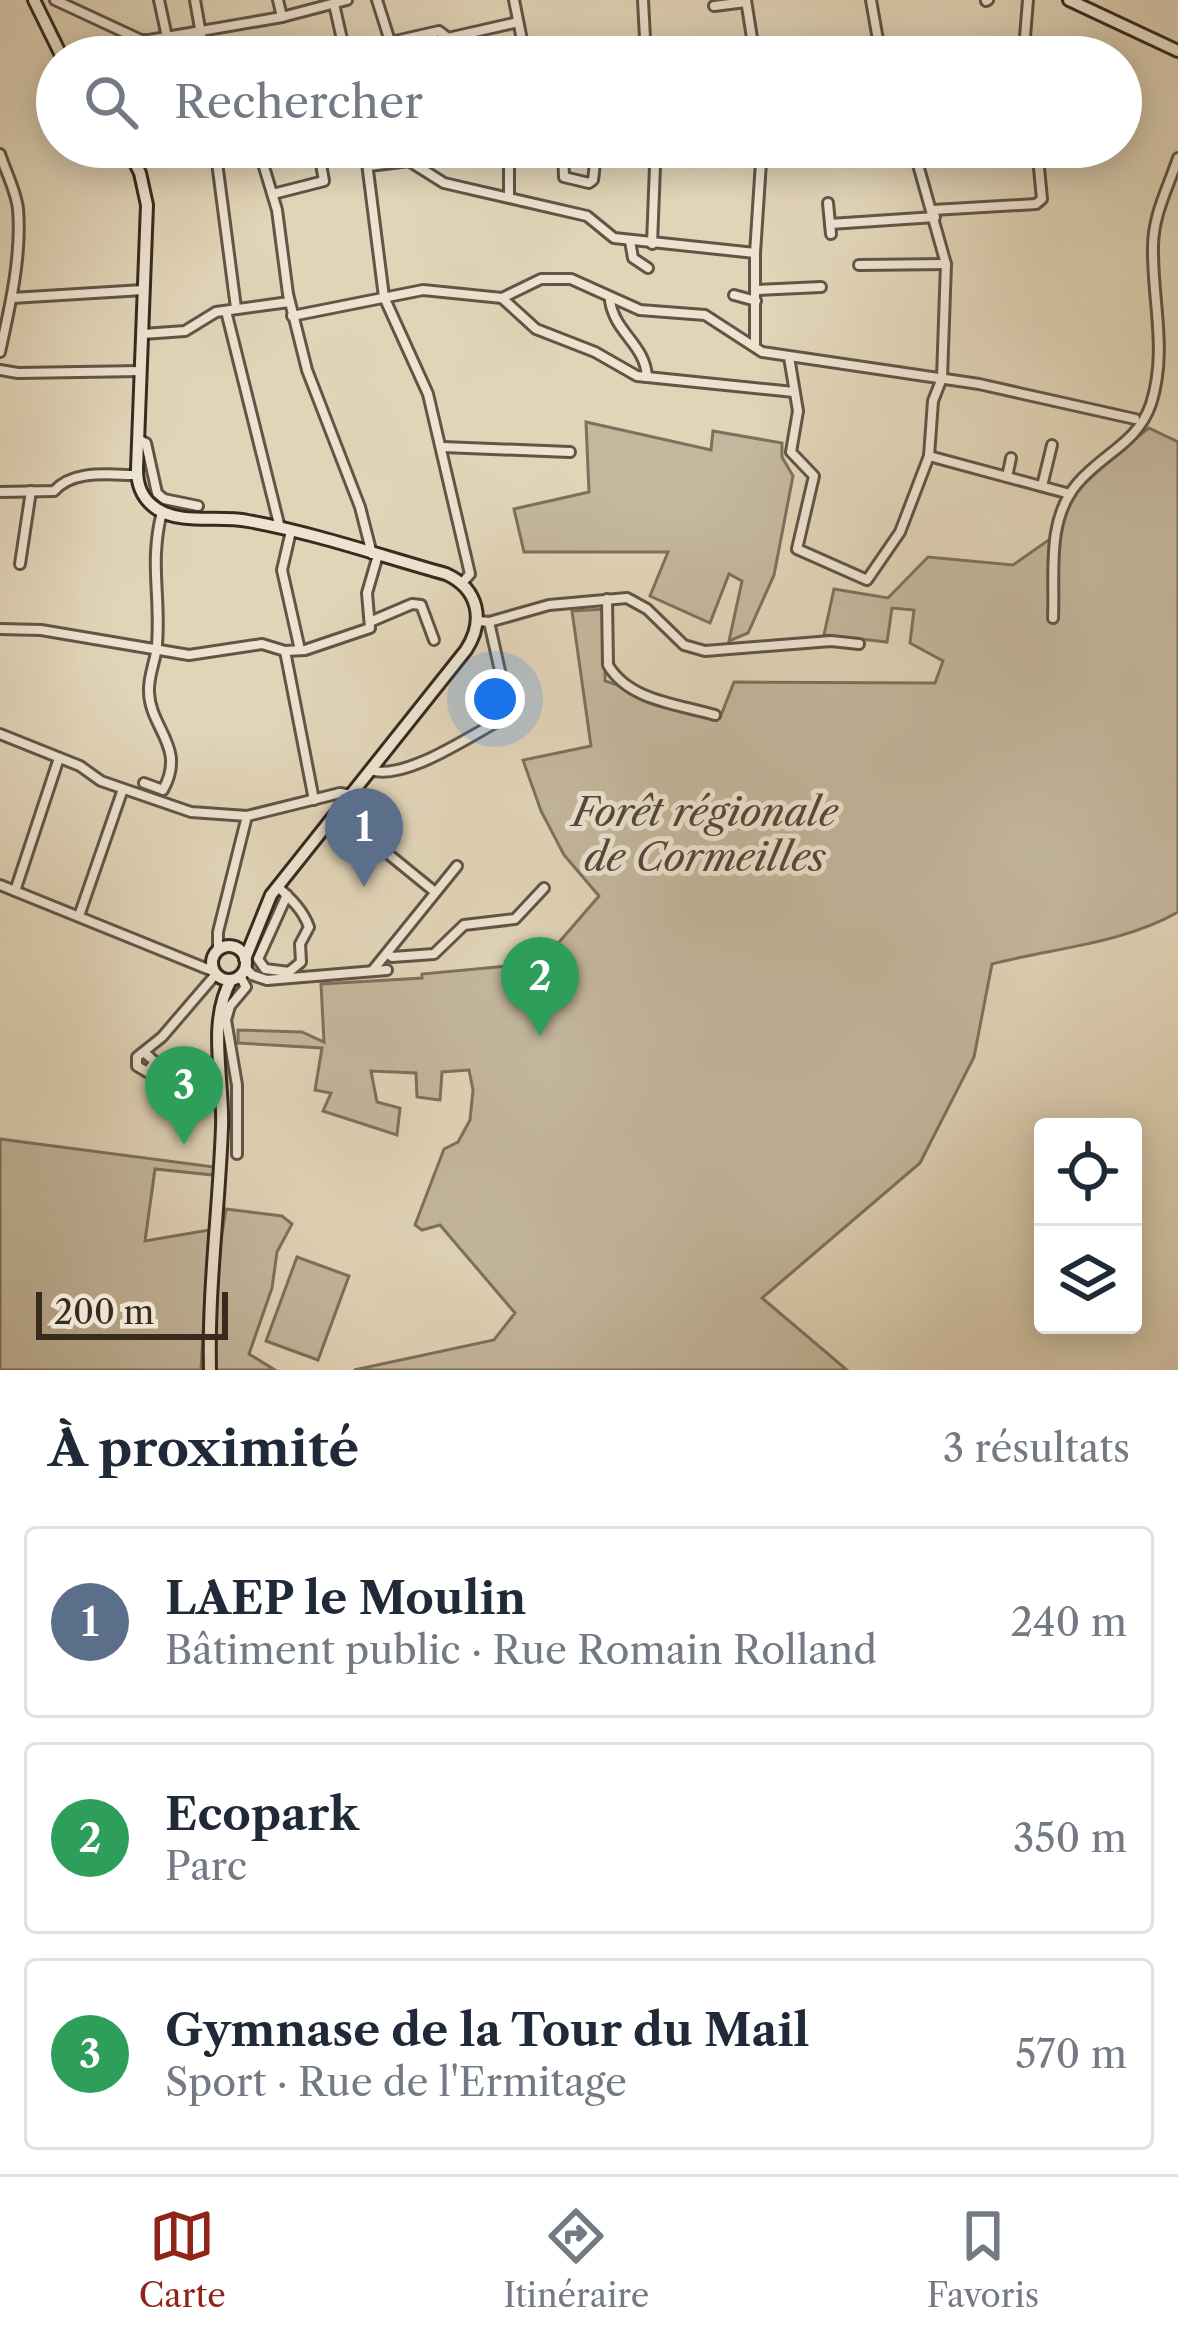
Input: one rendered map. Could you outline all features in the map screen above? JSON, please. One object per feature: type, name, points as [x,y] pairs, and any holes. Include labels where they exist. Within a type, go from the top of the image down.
[{"type":"street","points":[[34,0],[52,36]]},
{"type":"street","points":[[55,0],[132,36]]},
{"type":"street","points":[[159,0],[167,36]]},
{"type":"street","points":[[195,0],[201,36]]},
{"type":"street","points":[[278,0],[282,17]]},
{"type":"street","points":[[174,36],[347,0]]},
{"type":"street","points":[[377,0],[386,36]]},
{"type":"street","points":[[514,0],[523,36]]},
{"type":"street","points":[[643,0],[645,36]]},
{"type":"street","points":[[871,0],[876,36]]},
{"type":"street","points":[[1025,36],[1028,0]]},
{"type":"street","points":[[1069,0],[1178,51]]},
{"type":"street","points":[[714,6],[746,1],[752,36]]},
{"type":"street","points":[[334,4],[341,36]]},
{"type":"street","points":[[457,36],[518,22]]},
{"type":"street","points":[[0,154],[18,211],[12,298],[0,351]]},
{"type":"street","points":[[1053,618],[1058,521],[1070,494],[1098,464],[1138,433],[1152,401],[1160,334],[1155,223],[1178,158]]},
{"type":"street","points":[[136,168],[147,205],[137,475],[145,498],[162,512],[249,520],[446,574],[462,583],[484,621],[510,715],[423,761],[314,800],[247,816],[190,812],[148,790]]},
{"type":"street","points":[[217,168],[231,309],[285,530],[282,570],[300,650]]},
{"type":"street","points":[[0,629],[41,630],[189,655],[262,644],[300,650],[370,628],[368,593],[375,554],[313,388],[292,316],[265,168]]},
{"type":"street","points":[[273,194],[324,181],[321,168]]},
{"type":"street","points":[[369,168],[384,297],[425,384],[443,447],[470,574],[462,583]]},
{"type":"street","points":[[421,168],[443,183],[587,216],[614,238],[755,254]]},
{"type":"street","points":[[508,168],[509,197]]},
{"type":"street","points":[[564,168],[564,177],[589,183],[595,168]]},
{"type":"street","points":[[652,244],[656,168]]},
{"type":"street","points":[[755,346],[760,168]]},
{"type":"street","points":[[789,357],[797,411],[791,452],[814,476],[797,548],[867,580],[900,532],[929,456],[933,401],[942,378],[946,264],[920,168]]},
{"type":"street","points":[[828,203],[831,229],[1036,204],[1042,199],[1040,168]]},
{"type":"street","points":[[630,241],[633,258],[648,268]]},
{"type":"street","points":[[859,265],[946,264]]},
{"type":"street","points":[[292,316],[423,290],[502,298],[541,279],[558,278],[640,310],[705,315],[762,352],[942,378],[1136,419]]},
{"type":"street","points":[[734,295],[821,287]]},
{"type":"street","points":[[12,298],[145,290]]},
{"type":"street","points":[[502,298],[536,329],[647,377],[794,392]]},
{"type":"street","points":[[610,300],[614,322],[643,355],[647,377]]},
{"type":"street","points":[[143,334],[184,331],[216,312],[289,302]]},
{"type":"street","points":[[0,370],[141,371]]},
{"type":"street","points":[[139,439],[146,443],[157,493],[164,499],[198,506]]},
{"type":"street","points":[[1042,486],[1052,445]]},
{"type":"street","points":[[443,447],[570,452]]},
{"type":"street","points":[[929,456],[1070,494]]},
{"type":"street","points":[[1007,477],[1011,458]]},
{"type":"street","points":[[0,492],[54,491],[63,481],[78,476],[137,475]]},
{"type":"street","points":[[20,564],[31,491]]},
{"type":"street","points":[[0,734],[123,789],[163,790],[171,755],[149,690],[157,652],[153,550],[162,512]]},
{"type":"street","points":[[607,598],[608,665],[613,674],[639,693],[715,715]]},
{"type":"street","points":[[282,891],[309,927],[300,944],[299,966],[290,972],[265,969],[258,958],[282,891],[290,872],[484,621],[550,604],[607,598],[637,601],[684,645],[705,651],[831,641],[859,644]]},
{"type":"street","points":[[372,621],[412,604],[421,605],[434,640]]},
{"type":"street","points":[[285,651],[314,800]]},
{"type":"street","points":[[146,725],[154,716]]},
{"type":"street","points":[[15,891],[59,758]]},
{"type":"street","points":[[79,916],[123,789]]},
{"type":"street","points":[[339,810],[435,892]]},
{"type":"street","points":[[222,1078],[212,1023],[218,990],[214,968],[218,932],[247,816]]},
{"type":"street","points":[[372,971],[457,866]]},
{"type":"street","points":[[0,885],[198,964],[240,970],[267,980],[387,970]]},
{"type":"street","points":[[387,953],[392,957],[434,954],[464,925],[515,919],[544,888]]},
{"type":"street","points":[[210,1370],[208,1293],[220,1174],[218,1012],[260,924],[282,891]]},
{"type":"street","points":[[149,1054],[214,968],[260,924]]},
{"type":"street","points":[[236,948],[246,988],[230,1006],[226,1020],[237,1085],[237,1154]]},
{"type":"green space","points":[[586,422],[711,450],[713,431],[782,443],[782,457],[793,476],[774,575],[748,633],[729,641],[742,581],[729,574],[710,623],[650,596],[668,552],[524,552],[514,509],[589,492]]},
{"type":"green space","name":"Forêt régionale de Cormeilles","points":[[1149,428],[1178,442],[1178,912],[1111,938],[992,964],[974,1057],[920,1163],[762,1298],[847,1370],[354,1370],[494,1340],[515,1313],[440,1225],[422,1230],[415,1225],[444,1149],[458,1142],[470,1120],[469,1070],[442,1072],[440,1100],[417,1097],[416,1073],[371,1071],[377,1102],[400,1108],[397,1135],[323,1111],[331,1093],[315,1090],[322,1048],[238,1043],[238,1030],[302,1032],[324,1042],[321,984],[422,978],[422,974],[541,963],[599,896],[564,855],[541,811],[523,760],[591,746],[572,611],[606,609],[605,681],[720,718],[734,682],[935,683],[943,661],[910,643],[914,610],[892,608],[887,642],[824,635],[834,589],[888,598],[928,557],[1013,565],[1053,537],[1071,499],[1095,470]]},
{"type":"green space","points":[[0,1139],[214,1167],[213,1175],[155,1169],[145,1241],[209,1230],[201,1370],[0,1370]]},
{"type":"green space","points":[[226,1209],[282,1216],[292,1224],[277,1252],[272,1288],[249,1354],[275,1370],[215,1370],[211,1301]]},
{"type":"green space","points":[[297,1257],[349,1276],[318,1360],[266,1341]]},
{"type":"place","name":"LAEP le Moulin","points":[[364,887]]},
{"type":"place","name":"Ecopark","points":[[540,1036]]},
{"type":"place","name":"Gymnase de la Tour du Mail","points":[[184,1145]]}]
